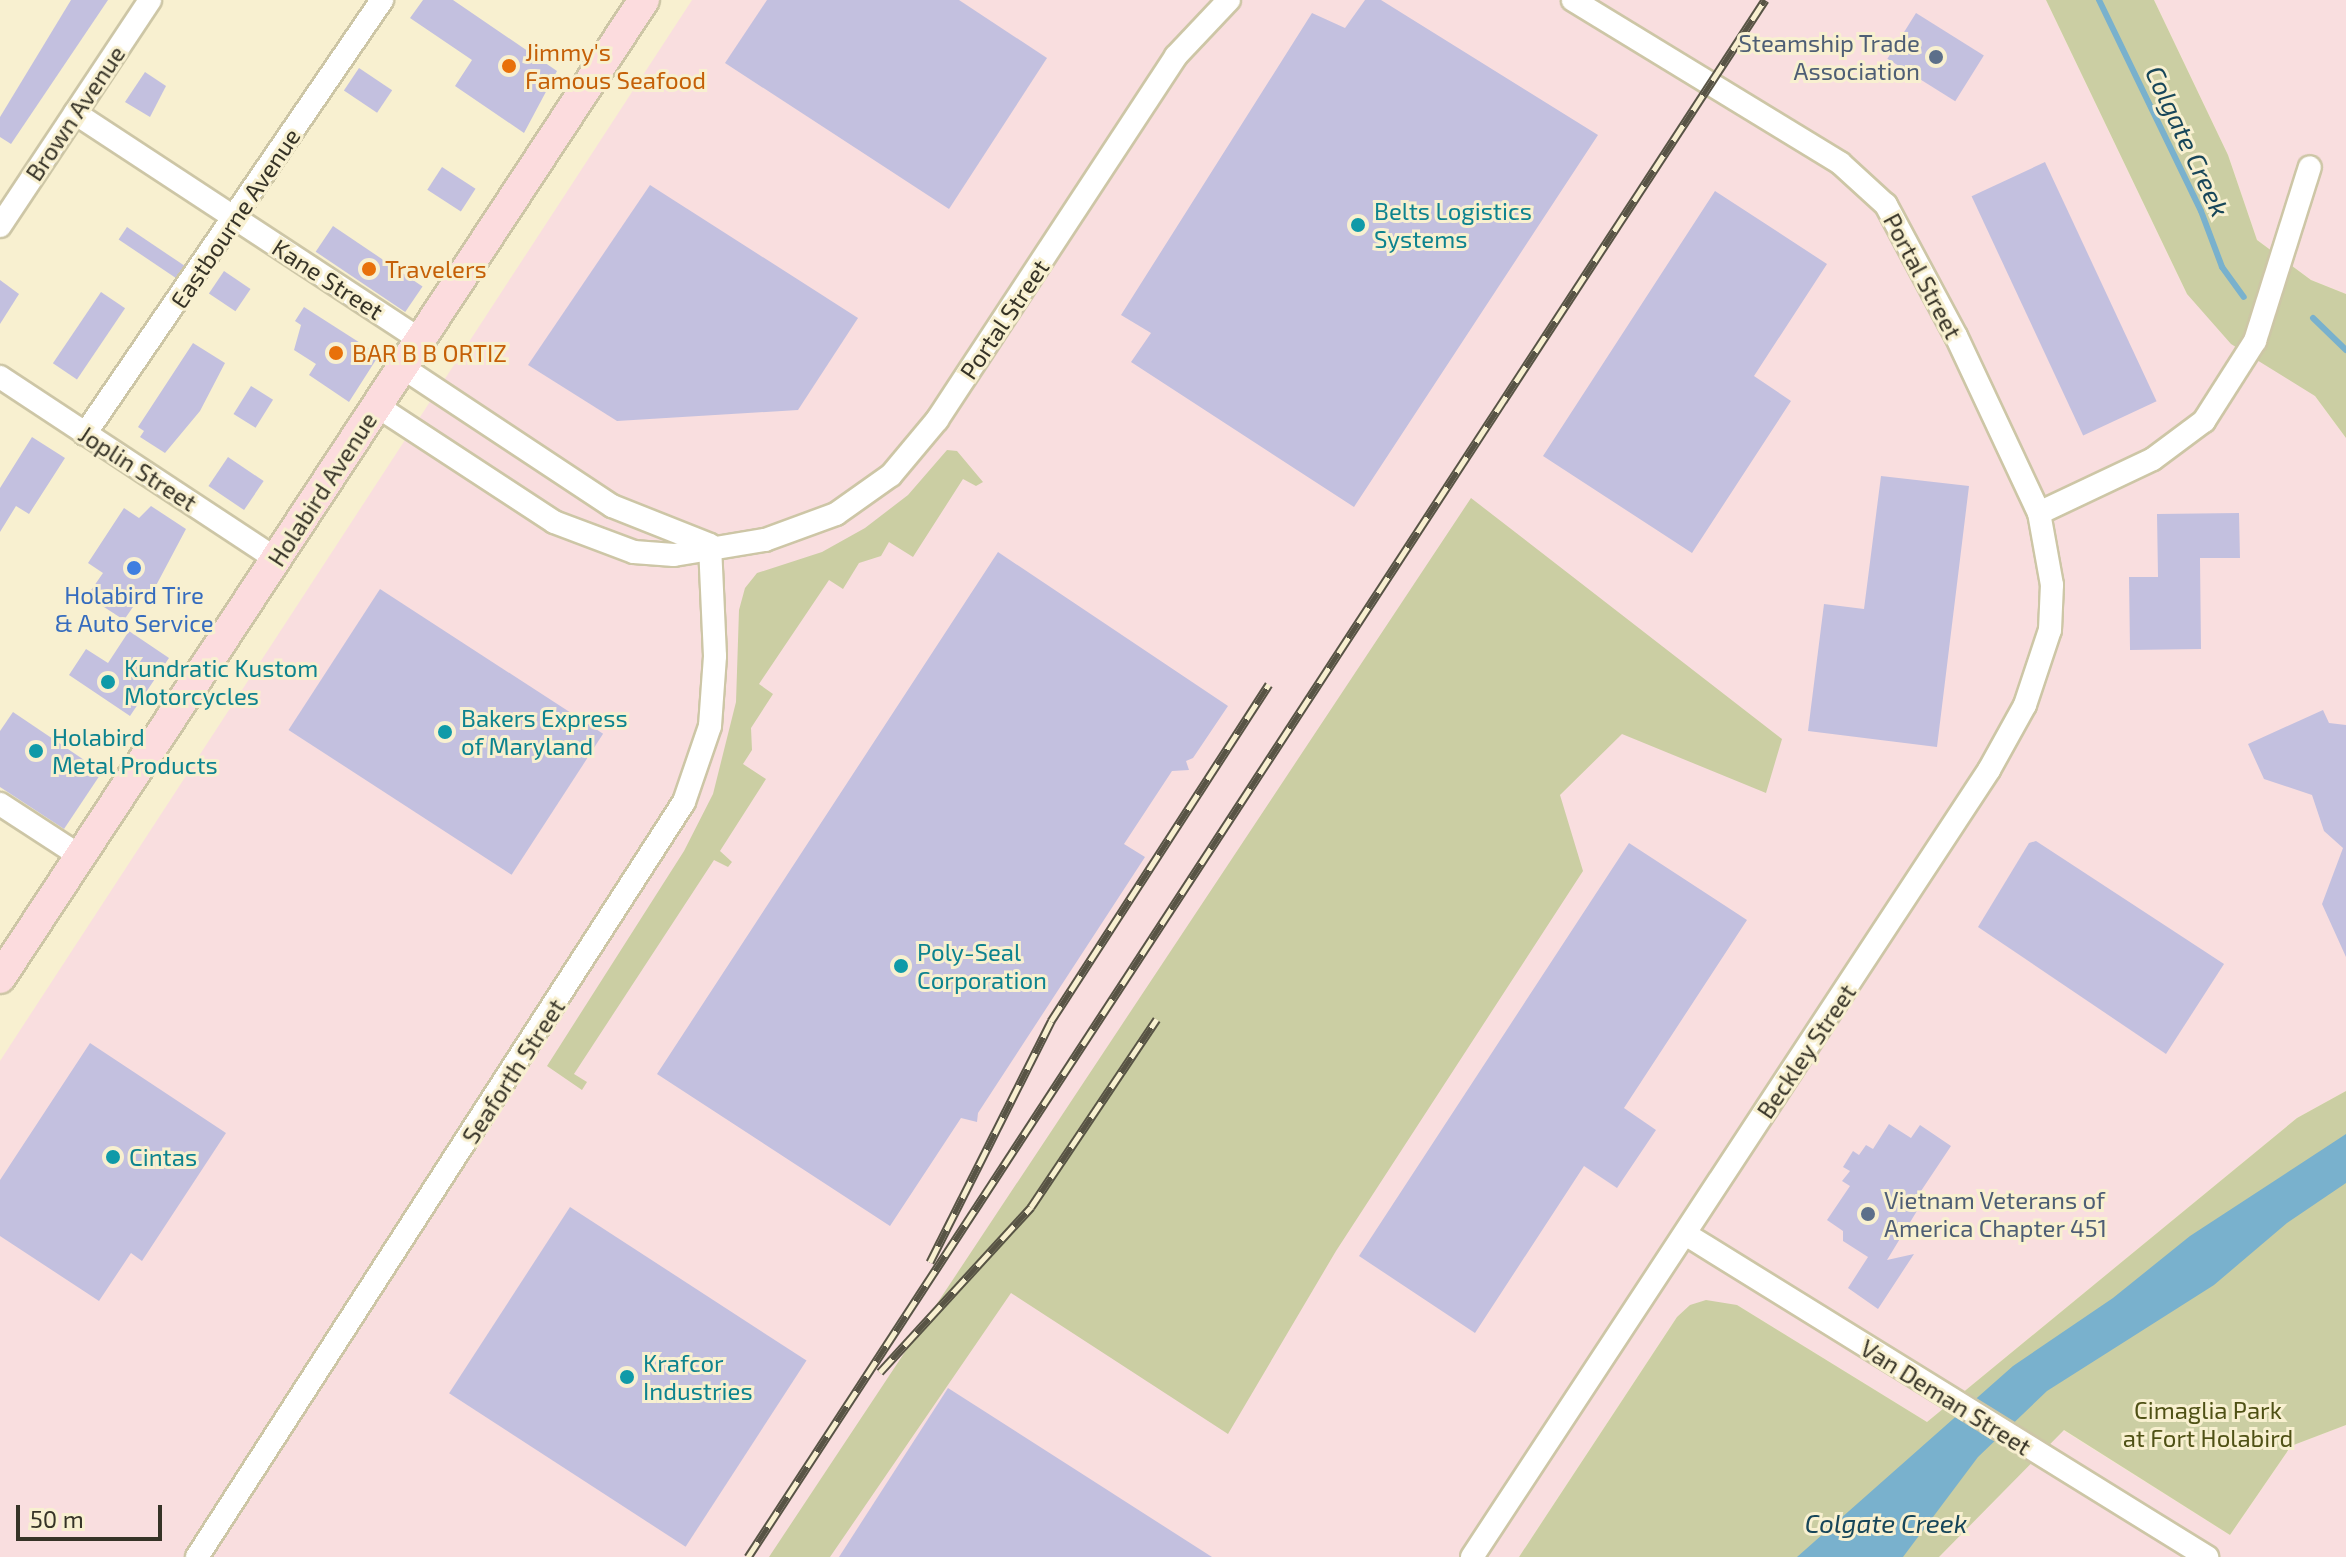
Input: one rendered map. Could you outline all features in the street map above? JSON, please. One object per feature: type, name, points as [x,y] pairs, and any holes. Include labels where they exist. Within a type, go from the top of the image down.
[{"type":"main road","name":"Holabird Avenue","points":[[0,978],[644,0]]},
{"type":"street","name":"Brown Avenue","points":[[0,226],[150,0]]},
{"type":"street","name":"Eastbourne Avenue","points":[[85,434],[236,220],[382,0]]},
{"type":"street","name":"Portal Street","points":[[377,406],[554,522],[607,546],[674,555],[710,545],[765,540],[799,530],[864,498],[891,475],[937,420],[1176,56],[1229,0]]},
{"type":"street","name":"Portal Street","points":[[1573,0],[1818,149],[1880,199],[1923,270],[2039,513]]},
{"type":"street","name":"Kane Street","points":[[75,113],[420,340]]},
{"type":"street","points":[[2039,513],[2153,459],[2204,421],[2255,341],[2310,167]]},
{"type":"street","name":"Portal Street","points":[[402,367],[612,506],[710,545]]},
{"type":"street","name":"Joplin Street","points":[[0,377],[276,559]]},
{"type":"street","name":"Beckley Street","points":[[1472,1557],[1895,918],[2025,705],[2050,630],[2052,585],[2039,513]]},
{"type":"street","name":"Seaforth Street","points":[[197,1557],[684,802],[710,726],[715,656],[710,545]]},
{"type":"street","points":[[0,804],[80,856]]},
{"type":"street","name":"Van Deman Street","points":[[1687,1235],[1953,1403],[2207,1557]]},
{"type":"shaded area","points":[[692,0],[2046,0],[2187,294],[2315,396],[2346,438],[2346,1091],[2297,1118],[1927,1422],[1737,1305],[1677,1317],[1519,1557],[0,1557],[0,1061]]},
{"type":"shaded area","points":[[2154,0],[2346,0],[2346,294],[2311,280],[2257,240],[2228,155]]},
{"type":"shaded area","points":[[2346,1425],[2346,1557],[1939,1557],[2063,1430],[2230,1535],[2291,1446]]},
{"type":"green space","points":[[2046,0],[2154,0],[2228,155],[2257,240],[2311,280],[2346,294],[2346,438],[2315,396],[2231,344],[2187,294]]},
{"type":"green space","points":[[947,450],[957,451],[983,482],[976,486],[963,479],[913,557],[889,542],[881,556],[859,563],[843,589],[829,580],[759,684],[773,694],[751,728],[752,750],[743,764],[766,779],[720,851],[732,862],[728,867],[714,860],[574,1074],[587,1082],[582,1090],[547,1066],[684,851],[713,794],[736,702],[739,610],[745,588],[757,573],[822,552],[865,528],[908,495]]},
{"type":"green space","points":[[1471,498],[1782,739],[1766,793],[1622,734],[1560,795],[1583,871],[1336,1251],[1228,1434],[1011,1293],[830,1557],[769,1557]]},
{"type":"green space","name":"Cimaglia Park at Fort Holabird","points":[[2346,1091],[2346,1425],[2291,1446],[2230,1535],[2064,1430],[1939,1557],[1519,1557],[1677,1317],[1690,1305],[1706,1300],[1737,1305],[1927,1422],[2297,1118]]},
{"type":"water","name":"Colgate Creek","points":[[2346,1134],[2346,1183],[2287,1223],[2214,1285],[2047,1391],[1978,1457],[1903,1557],[1797,1557],[2013,1366],[2113,1298],[2190,1236]]},
{"type":"building","points":[[71,0],[108,0],[11,144],[0,137],[0,117]]},
{"type":"building","name":"Jimmy's Famous Seafood","points":[[423,0],[453,0],[557,71],[524,133],[455,86],[472,60],[410,18]]},
{"type":"building","points":[[767,0],[959,0],[1047,58],[949,209],[725,63]]},
{"type":"building","name":"Belts Logistics Systems","points":[[1365,0],[1381,0],[1598,135],[1354,507],[1131,362],[1151,333],[1121,315],[1312,13],[1345,28]]},
{"type":"building","name":"Steamship Trade Association","points":[[1916,13],[1984,55],[1955,101],[1887,59]]},
{"type":"building","points":[[359,68],[392,90],[377,113],[344,90]]},
{"type":"building","points":[[145,72],[166,86],[150,117],[125,102]]},
{"type":"building","points":[[2045,162],[2157,401],[2083,435],[1972,196]]},
{"type":"building","points":[[442,167],[476,189],[461,211],[427,190]]},
{"type":"building","points":[[650,185],[858,318],[798,410],[617,421],[528,365]]},
{"type":"building","points":[[1715,191],[1827,264],[1754,376],[1791,401],[1692,553],[1543,456]]},
{"type":"building","name":"Travelers","points":[[333,226],[423,286],[405,312],[316,252]]},
{"type":"building","points":[[127,227],[184,266],[176,278],[119,239]]},
{"type":"building","points":[[224,271],[251,289],[235,311],[209,293]]},
{"type":"building","points":[[0,280],[19,294],[0,324]]},
{"type":"building","points":[[101,292],[125,308],[77,380],[53,363]]},
{"type":"building","name":"BAR B B ORTIZ","points":[[304,307],[379,355],[349,402],[309,375],[316,364],[294,350],[301,325],[295,321]]},
{"type":"building","points":[[193,343],[225,363],[200,411],[165,453],[140,437],[144,431],[138,427]]},
{"type":"building","points":[[251,386],[273,400],[256,428],[234,414]]},
{"type":"building","points":[[32,437],[65,458],[29,514],[16,506],[0,532],[0,488]]},
{"type":"building","points":[[228,457],[264,481],[244,510],[208,486]]},
{"type":"building","points":[[1881,476],[1969,486],[1937,747],[1808,731],[1824,604],[1864,609]]},
{"type":"building","name":"Holabird Tire & Auto Service","points":[[151,506],[186,529],[151,595],[144,591],[124,620],[87,596],[103,573],[88,563],[124,508],[139,518]]},
{"type":"building","points":[[2239,513],[2240,558],[2200,558],[2201,649],[2130,650],[2129,577],[2158,577],[2157,514]]},
{"type":"building","name":"Poly-Seal Corporation","points":[[998,552],[1228,706],[1193,758],[1186,761],[1189,770],[1172,771],[1124,844],[1145,857],[978,1113],[977,1122],[961,1118],[890,1226],[657,1074]]},
{"type":"building","name":"Bakers Express of Maryland","points":[[380,589],[603,734],[512,875],[289,730]]},
{"type":"building","points":[[129,631],[169,658],[130,716],[69,675],[86,649],[108,663]]},
{"type":"building","points":[[2323,710],[2329,723],[2346,725],[2346,957],[2322,904],[2343,848],[2324,831],[2312,795],[2264,779],[2248,744]]},
{"type":"building","name":"Holabird Metal Products","points":[[13,712],[102,772],[64,829],[0,787],[0,731]]},
{"type":"building","points":[[2036,841],[2224,964],[2166,1054],[1978,927],[2029,843]]},
{"type":"building","points":[[1629,843],[1747,920],[1624,1108],[1656,1130],[1617,1188],[1584,1166],[1475,1333],[1359,1256]]},
{"type":"building","name":"Cintas","points":[[90,1043],[226,1133],[142,1261],[131,1253],[99,1301],[0,1236],[0,1180]]},
{"type":"building","name":"Vietnam Veterans of America Chapter 451","points":[[1889,1124],[1911,1138],[1920,1125],[1951,1146],[1917,1197],[1923,1201],[1887,1260],[1914,1254],[1878,1309],[1848,1288],[1868,1257],[1843,1241],[1843,1231],[1827,1220],[1850,1186],[1842,1181],[1850,1171],[1843,1167],[1853,1151],[1859,1155],[1866,1145],[1873,1149]]},
{"type":"building","name":"Krafcor Industries","points":[[570,1207],[807,1361],[686,1547],[449,1393]]},
{"type":"building","points":[[948,1388],[1212,1557],[839,1557]]},
{"type":"waterway","name":"Colgate Creek","points":[[2099,0],[2201,211],[2222,267],[2244,297]]},
{"type":"waterway","name":"Colgate Creek","points":[[2313,318],[2346,350]]},
{"type":"railway","points":[[748,1557],[1765,0]]},
{"type":"railway","points":[[930,1262],[1051,1021],[1269,684]]},
{"type":"railway","points":[[880,1372],[1031,1207],[1157,1019]]},
{"type":"place","name":"Steamship Trade Association","points":[[1936,57]]},
{"type":"place","name":"Jimmy's Famous Seafood","points":[[509,66]]},
{"type":"place","name":"Belts Logistics Systems","points":[[1358,225]]},
{"type":"place","name":"Travelers","points":[[369,269]]},
{"type":"place","name":"BAR B B ORTIZ","points":[[336,353]]},
{"type":"place","name":"Holabird Tire & Auto Service","points":[[134,568]]},
{"type":"place","name":"Kundratic Kustom Motorcycles","points":[[108,682]]},
{"type":"place","name":"Bakers Express of Maryland","points":[[445,732]]},
{"type":"place","name":"Holabird Metal Products","points":[[36,751]]},
{"type":"place","name":"Poly-Seal Corporation","points":[[901,966]]},
{"type":"place","name":"Cintas","points":[[113,1157]]},
{"type":"place","name":"Vietnam Veterans of America Chapter 451","points":[[1868,1214]]},
{"type":"place","name":"Krafcor Industries","points":[[627,1377]]}]
